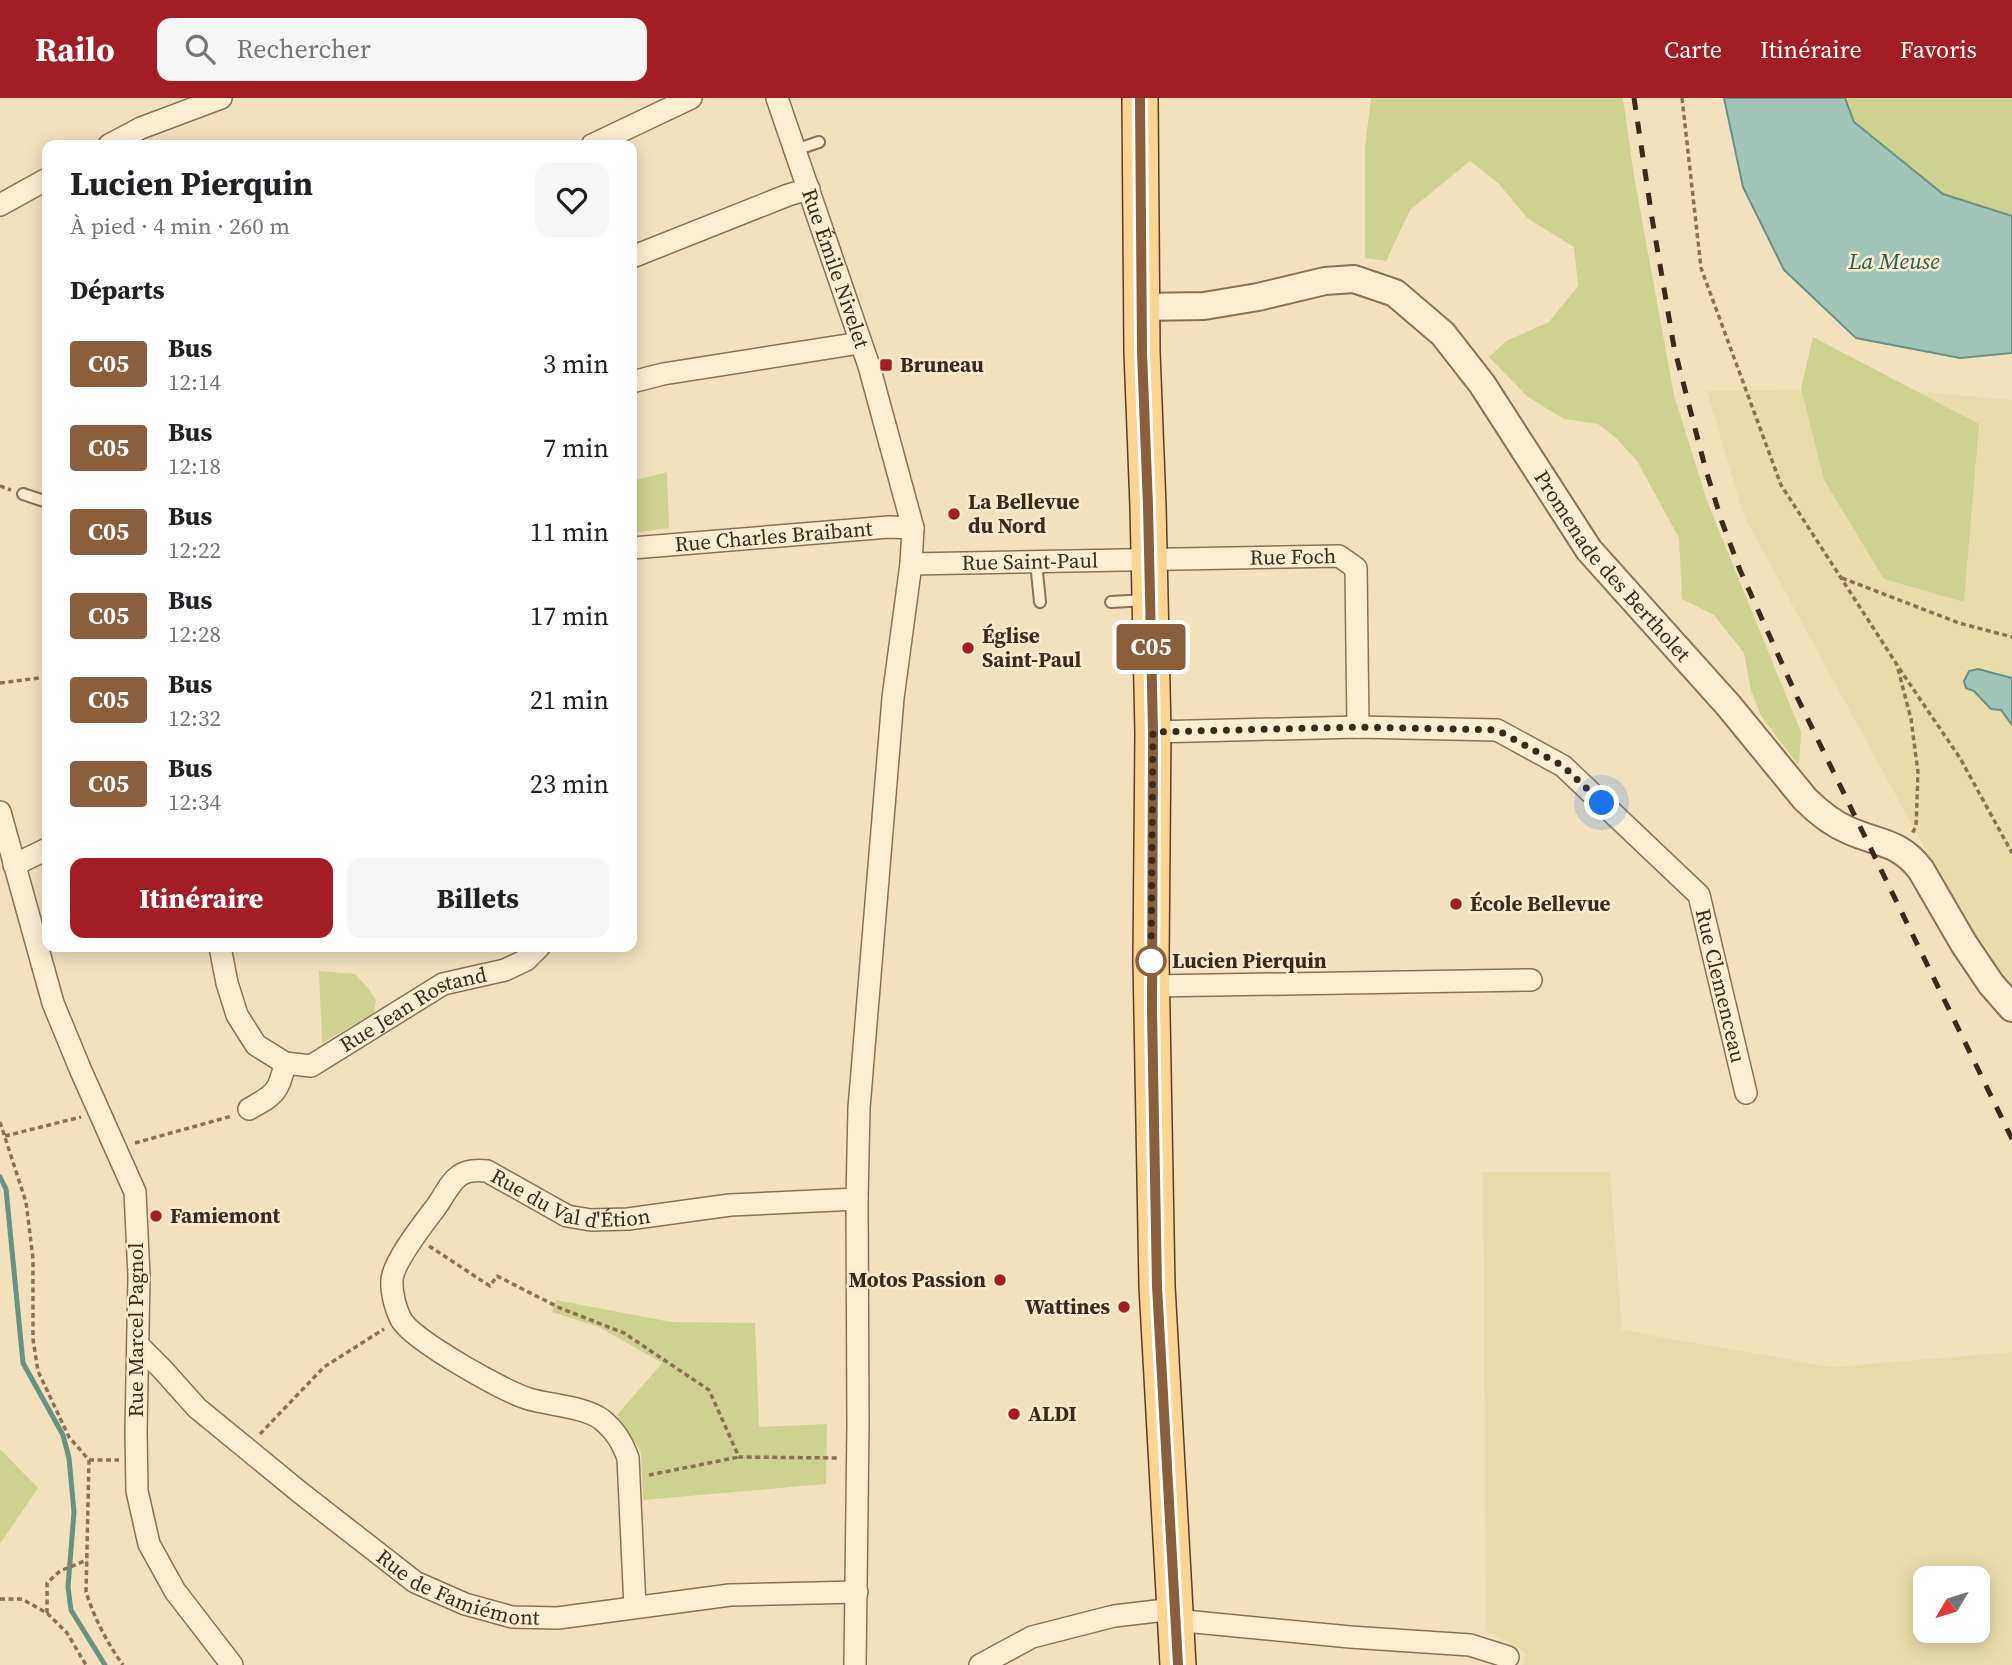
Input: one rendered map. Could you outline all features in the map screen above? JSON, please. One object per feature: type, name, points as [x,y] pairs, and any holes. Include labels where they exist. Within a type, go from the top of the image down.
[{"type":"main road","points":[[1140,98],[1142,307],[1153,732],[1152,986],[1157,1286],[1178,1665]]},
{"type":"street","points":[[118,140],[141,128],[221,98]]},
{"type":"street","points":[[603,140],[691,98]]},
{"type":"street","name":"Rue Émile Nivelet","points":[[777,98],[869,366],[913,528],[911,565],[893,698],[859,1108],[855,1665]]},
{"type":"street","points":[[0,205],[42,182]]},
{"type":"street","points":[[637,255],[788,195],[809,190]]},
{"type":"street","name":"Promenade des Bertholet","points":[[1142,307],[1204,306],[1258,297],[1325,281],[1354,279],[1395,293],[1443,334],[1482,383],[1589,550],[1728,706],[1805,799],[1819,813],[1841,827],[1904,851]]},
{"type":"street","points":[[637,381],[663,374],[860,343]]},
{"type":"street","name":"Rue Charles Braibant","points":[[637,548],[875,528],[913,528]]},
{"type":"street","name":"Rue Foch","points":[[1150,560],[1339,556],[1356,568],[1358,727]]},
{"type":"street","name":"Rue Saint-Paul","points":[[911,565],[1150,560]]},
{"type":"street","name":"Rue Clemenceau","points":[[1153,732],[1358,727],[1497,730],[1563,766],[1699,895],[1746,1093]]},
{"type":"street","name":"Rue Marcel Pagnol","points":[[0,812],[53,1003],[135,1192],[139,1276],[137,1491],[149,1544],[175,1591],[232,1665]]},
{"type":"street","points":[[14,865],[42,851]]},
{"type":"street","points":[[1904,851],[1921,870],[1991,984],[2012,1008]]},
{"type":"street","points":[[221,952],[237,1015],[256,1045],[285,1063],[281,1085],[268,1098],[249,1109]]},
{"type":"street","name":"Rue Jean Rostand","points":[[285,1063],[311,1066],[443,984],[505,970],[526,960],[534,952]]},
{"type":"street","points":[[1152,986],[1531,980]]},
{"type":"street","name":"Rue du Val d'Étion","points":[[401,1318],[394,1300],[391,1279],[399,1260],[457,1176],[472,1169],[487,1171],[567,1216],[591,1220],[628,1219],[730,1205],[857,1199]]},
{"type":"street","points":[[401,1318],[424,1341],[485,1378],[527,1398],[571,1408],[599,1418],[619,1437],[628,1458],[635,1607]]},
{"type":"street","name":"Rue de Famiémont","points":[[138,1345],[197,1408],[415,1582],[465,1604],[512,1617],[558,1618],[730,1595],[857,1592]]},
{"type":"street","points":[[980,1665],[1032,1637],[1114,1616],[1174,1615],[1350,1637],[1470,1645],[1507,1657]]},
{"type":"lane","points":[[795,150],[819,142]]},
{"type":"lane","points":[[23,494],[42,500]]},
{"type":"lane","points":[[1036,562],[1040,602]]},
{"type":"lane","points":[[1111,601],[1149,600]]},
{"type":"path","points":[[1682,98],[1700,268],[1781,485],[1960,758],[2012,853]]},
{"type":"path","points":[[1841,577],[1959,623],[2012,637]]},
{"type":"path","points":[[1896,663],[1911,719],[1918,772],[1916,826],[1904,851]]},
{"type":"path","points":[[0,683],[42,678]]},
{"type":"path","points":[[117,1150],[249,1109]]},
{"type":"path","points":[[5,1136],[80,1117],[102,1116]]},
{"type":"path","points":[[0,1122],[26,1202],[33,1259],[33,1339],[38,1371],[69,1437],[89,1460],[86,1592],[91,1607],[123,1665]]},
{"type":"path","points":[[415,1237],[491,1286],[497,1276],[560,1308],[624,1333],[709,1390],[739,1457]]},
{"type":"path","points":[[246,1448],[324,1367],[401,1318]]},
{"type":"path","points":[[629,1479],[739,1457],[858,1458]]},
{"type":"path","points":[[89,1460],[136,1460]]},
{"type":"path","points":[[47,1614],[47,1583],[60,1572],[87,1560]]},
{"type":"path","points":[[0,1599],[22,1599],[47,1614],[67,1633],[86,1665]]},
{"type":"shaded area","points":[[1880,388],[2012,400],[2012,992],[1982,954],[1743,514],[1707,391]]},
{"type":"shaded area","points":[[1483,1172],[1610,1172],[1622,1330],[1832,1367],[2012,1352],[2012,1665],[1523,1665],[1526,1653],[1486,1630]]},
{"type":"green space","points":[[1371,98],[1623,98],[1634,176],[1674,395],[1707,501],[1801,732],[1799,766],[1761,716],[1751,690],[1744,653],[1714,615],[1682,599],[1679,538],[1637,461],[1617,439],[1598,424],[1564,419],[1528,397],[1489,357],[1506,341],[1549,322],[1578,286],[1574,247],[1527,218],[1499,184],[1470,161],[1410,210],[1386,261],[1365,258],[1365,147]]},
{"type":"green space","points":[[1845,98],[2012,98],[2012,216],[1943,194],[1854,122]]},
{"type":"green space","points":[[1813,337],[1979,424],[1964,602],[1884,579],[1824,480],[1801,388]]},
{"type":"green space","points":[[667,472],[669,528],[637,532],[637,480]]},
{"type":"green space","points":[[319,971],[355,974],[376,1001],[374,1013],[322,1043]]},
{"type":"green space","points":[[556,1300],[671,1322],[755,1323],[759,1427],[827,1424],[826,1484],[643,1500],[641,1452],[617,1415],[662,1363],[599,1327],[552,1312]]},
{"type":"green space","points":[[0,1449],[38,1488],[0,1544]]},
{"type":"water","name":"La Meuse","points":[[1724,98],[1845,98],[1854,122],[1943,194],[2012,216],[2012,353],[1960,358],[1856,338],[1784,270],[1743,187]]},
{"type":"water","points":[[1978,669],[2012,678],[2012,725],[2001,710],[1991,709],[1974,691],[1966,688],[1964,681],[1969,671]]},
{"type":"waterway","points":[[0,1177],[6,1189],[23,1363],[63,1435],[69,1458],[74,1512],[68,1587],[71,1610],[105,1665]]},
{"type":"railway","points":[[1634,98],[1674,347],[1722,522],[1740,570],[1797,697],[2012,1139]]},
{"type":"bus line","name":"C05","points":[[1140,98],[1142,352],[1152,654],[1152,1011],[1157,1286],[1178,1665]]},
{"type":"place","name":"Bruneau","points":[[886,365]]},
{"type":"place","name":"La Bellevue du Nord","points":[[954,514]]},
{"type":"place","name":"Église Saint-Paul","points":[[968,648]]},
{"type":"place","name":"École Bellevue","points":[[1456,904]]},
{"type":"place","name":"Lucien Pierquin","points":[[1151,961]]},
{"type":"place","name":"Famiemont","points":[[156,1216]]},
{"type":"place","name":"Motos Passion","points":[[1000,1280]]},
{"type":"place","name":"Wattines","points":[[1124,1307]]},
{"type":"place","name":"ALDI","points":[[1014,1414]]},
{"type":"route","points":[[1151,961],[1153,732],[1358,727],[1497,730],[1563,766],[1602,803]]}]
